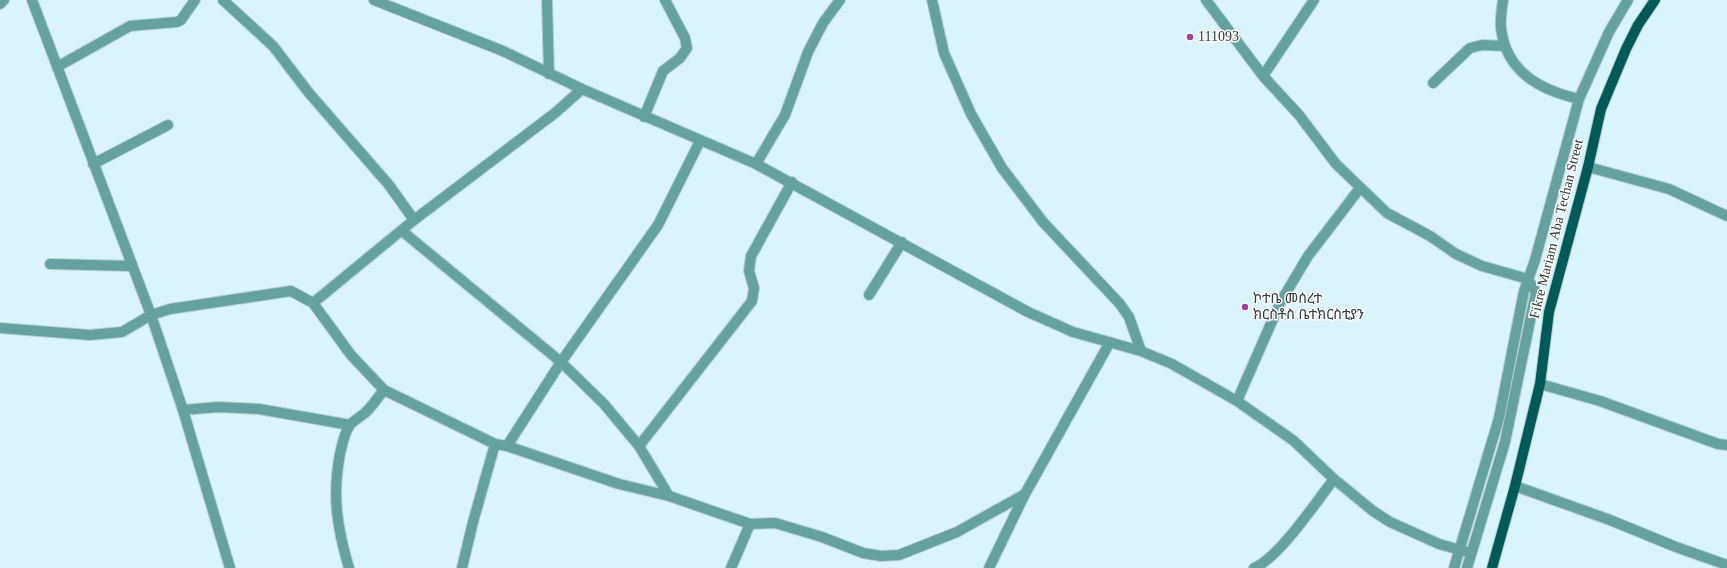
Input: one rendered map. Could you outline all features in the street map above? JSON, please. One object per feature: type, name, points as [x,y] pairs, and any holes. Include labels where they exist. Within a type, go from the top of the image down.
[{"type":"main road","name":"Fikre Mariam Aba Techan Street","points":[[1492,568],[1515,486],[1540,384],[1549,312],[1588,167],[1601,109],[1626,49],[1638,25],[1655,0]]},
{"type":"street","points":[[0,4],[4,0]]},
{"type":"street","points":[[32,0],[131,266],[151,315],[182,410],[230,568]]},
{"type":"street","points":[[56,67],[130,26],[177,22],[181,20],[196,0]]},
{"type":"street","points":[[223,0],[273,46],[309,92],[389,185],[414,220]]},
{"type":"street","points":[[374,0],[503,51],[549,74],[644,117],[756,164],[792,182],[1028,312],[1073,332],[1141,351],[1172,364],[1237,401],[1294,441],[1334,479],[1373,511],[1390,522],[1439,544],[1471,552]]},
{"type":"street","points":[[547,0],[549,74]]},
{"type":"street","points":[[644,117],[664,71],[680,58],[687,48],[685,38],[665,0]]},
{"type":"street","points":[[756,164],[785,115],[808,52],[823,23],[840,0]]},
{"type":"street","points":[[932,0],[944,54],[971,114],[1002,168],[1043,222],[1120,304],[1129,317],[1141,351]]},
{"type":"street","points":[[1206,0],[1263,76],[1299,116],[1336,164],[1387,213],[1430,236],[1456,254],[1482,266],[1528,279],[1536,292],[1520,376],[1505,442],[1467,568]]},
{"type":"street","points":[[1263,76],[1314,0]]},
{"type":"street","points":[[1503,0],[1501,27],[1505,46],[1516,65],[1532,80],[1549,90],[1579,99]]},
{"type":"street","points":[[1454,568],[1500,418],[1517,320],[1550,207],[1579,99],[1609,32],[1628,0]]},
{"type":"street","points":[[1433,82],[1470,48],[1482,45],[1505,46]]},
{"type":"street","points":[[313,303],[375,250],[402,231],[414,220],[555,113],[582,89]]},
{"type":"street","points":[[93,164],[168,125]]},
{"type":"street","points":[[507,446],[561,362],[658,225],[700,141]]},
{"type":"street","points":[[1588,167],[1663,187],[1727,216]]},
{"type":"street","points":[[639,446],[752,301],[754,288],[749,271],[751,256],[792,182]]},
{"type":"street","points":[[1237,401],[1280,303],[1308,256],[1360,188]]},
{"type":"street","points":[[402,231],[561,362],[604,404],[639,446],[669,496]]},
{"type":"street","points":[[869,295],[902,242]]},
{"type":"street","points":[[50,264],[131,266]]},
{"type":"street","points":[[0,328],[90,335],[122,332],[151,315],[170,309],[291,291],[313,303],[351,356],[384,390],[495,444],[507,446],[619,484],[669,496],[750,524],[775,523],[822,537],[863,553],[881,556],[898,555],[958,532],[1025,494]]},
{"type":"street","points":[[989,568],[1025,494],[1110,342]]},
{"type":"street","points":[[1540,384],[1600,401],[1718,444],[1727,445]]},
{"type":"street","points":[[349,568],[339,537],[336,517],[336,491],[343,440],[350,425],[368,410],[384,390]]},
{"type":"street","points":[[182,410],[218,407],[259,409],[350,425]]},
{"type":"street","points":[[462,568],[473,522],[495,444]]},
{"type":"street","points":[[1254,568],[1260,566],[1281,546],[1334,479]]},
{"type":"street","points":[[1515,486],[1610,520],[1676,547],[1727,565]]},
{"type":"street","points":[[731,568],[750,524]]},
{"type":"place","name":"111093","points":[[1190,37]]},
{"type":"place","name":"ኮተቤ መሰረተ ክርስቶስ ቤተክርስቲያን","points":[[1245,307]]}]
